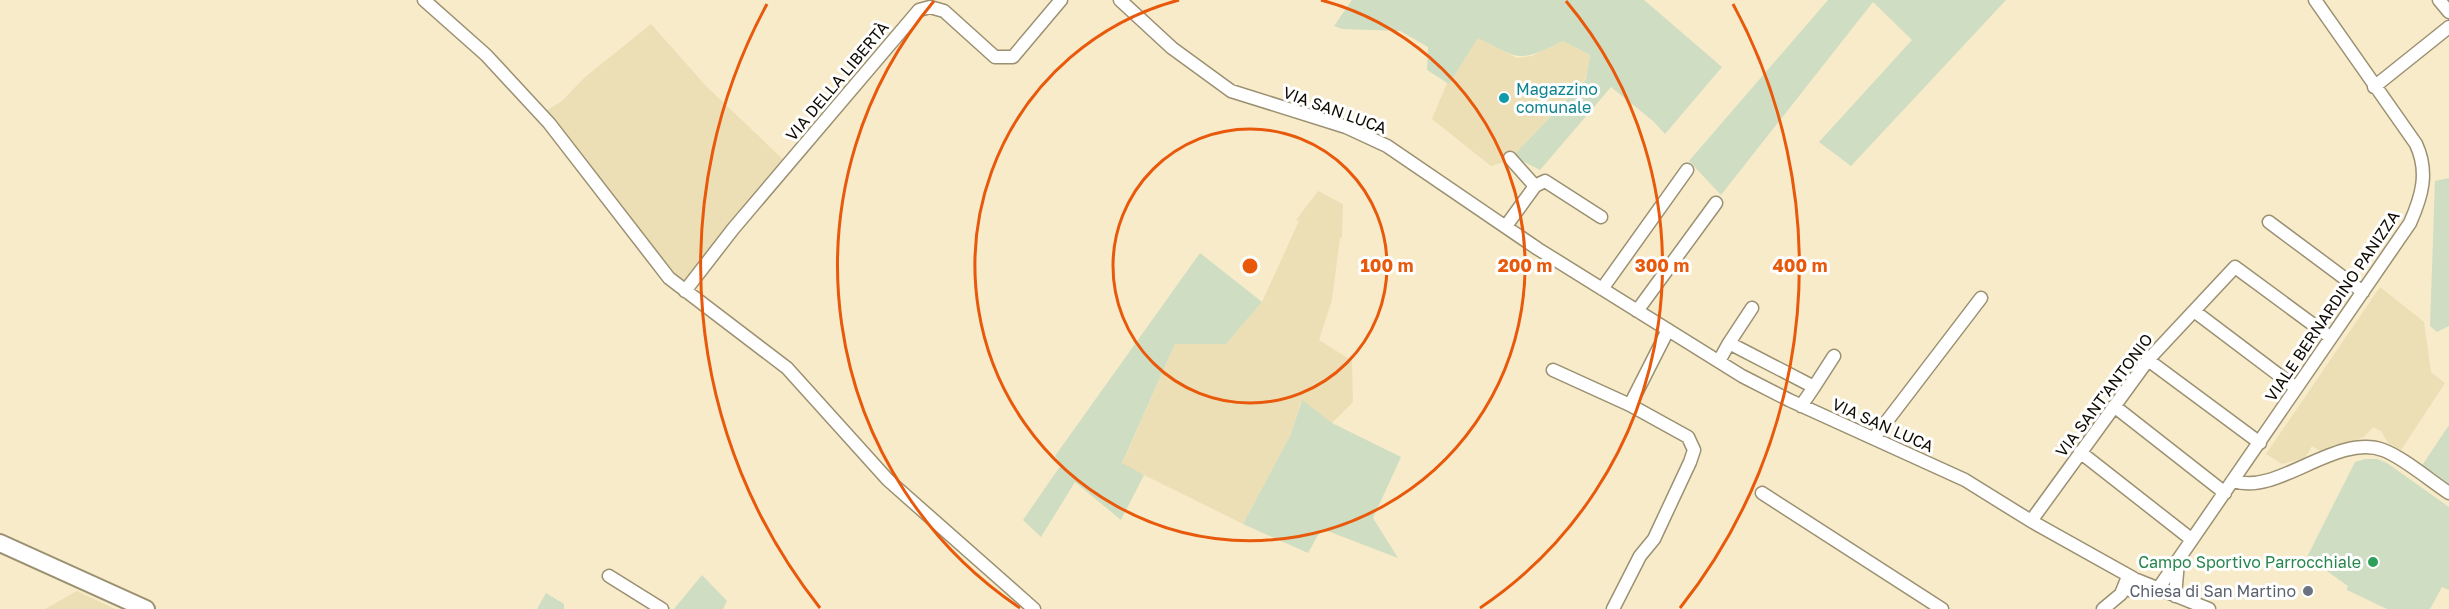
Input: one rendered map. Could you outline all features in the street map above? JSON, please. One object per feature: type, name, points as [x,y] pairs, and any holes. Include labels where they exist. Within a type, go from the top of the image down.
[{"type":"main road","points":[[0,543],[146,609]]},
{"type":"street","points":[[424,0],[486,55],[549,123],[669,279],[787,368],[888,480],[1034,609]]},
{"type":"street","name":"VIA DELLA LIBERTÀ","points":[[685,291],[733,229],[919,10],[930,7],[944,11],[995,57],[1013,57],[1061,0]]},
{"type":"street","name":"VIA SAN LUCA","points":[[1120,0],[1172,48],[1231,91],[1367,135],[1433,176],[1456,194],[1602,289],[1719,361],[1801,406],[1965,480],[2115,569],[2130,586]]},
{"type":"street","name":"VIALE BERNARDINO PANIZZA","points":[[2156,589],[2234,481],[2330,337],[2410,223],[2419,201],[2424,178],[2422,157],[2416,144],[2315,0]]},
{"type":"street","points":[[2439,0],[2449,12]]},
{"type":"street","points":[[2374,87],[2449,27]]},
{"type":"street","points":[[1510,158],[1535,186]]},
{"type":"street","points":[[1602,289],[1687,170]]},
{"type":"street","points":[[1506,226],[1535,186],[1545,181],[1601,217]]},
{"type":"street","points":[[1637,311],[1716,203]]},
{"type":"street","points":[[2270,222],[2363,292]]},
{"type":"street","name":"VIA SANT'ANTONIO","points":[[2031,521],[2148,360],[2235,267],[2330,337]]},
{"type":"street","points":[[1874,438],[1981,298]]},
{"type":"street","points":[[1719,361],[1752,308]]},
{"type":"street","points":[[2194,311],[2296,388]]},
{"type":"street","points":[[1629,405],[1668,330]]},
{"type":"street","points":[[1729,343],[1814,387]]},
{"type":"street","points":[[1801,406],[1834,356]]},
{"type":"street","points":[[2148,360],[2260,443]]},
{"type":"street","points":[[1553,370],[1629,405],[1688,437],[1694,450],[1654,538],[1640,556],[1613,609]]},
{"type":"street","points":[[2114,406],[2225,493]]},
{"type":"street","points":[[2234,481],[2248,484],[2266,480],[2355,447],[2384,450],[2449,493]]},
{"type":"street","points":[[2080,452],[2191,539]]},
{"type":"street","points":[[1762,493],[1942,609]]},
{"type":"street","name":"VIALE BERNARDINO PANIZZA","points":[[2175,596],[2179,558]]},
{"type":"street","points":[[609,576],[662,609]]},
{"type":"street","points":[[2103,609],[2130,586],[2156,589],[2209,609]]},
{"type":"shaded area","points":[[651,24],[705,85],[792,168],[685,287],[574,145],[544,112],[562,101],[584,78]]},
{"type":"shaded area","points":[[1478,38],[1517,58],[1532,56],[1563,41],[1590,55],[1586,78],[1514,155],[1517,158],[1491,166],[1432,119],[1447,83],[1449,84]]},
{"type":"shaded area","points":[[1318,191],[1343,204],[1342,238],[1340,237],[1332,300],[1319,340],[1352,361],[1353,402],[1332,423],[1301,401],[1290,436],[1243,524],[1122,464],[1175,344],[1226,344],[1262,302],[1299,221],[1296,220]]},
{"type":"shaded area","points":[[2380,287],[2424,322],[2431,372],[2445,383],[2401,450],[2388,443],[2381,431],[2373,427],[2364,437],[2322,452],[2312,446],[2305,458],[2282,464],[2266,454]]},
{"type":"shaded area","points":[[77,591],[115,609],[45,609]]},
{"type":"green space","points":[[1352,0],[1644,0],[1722,67],[1665,134],[1653,121],[1611,87],[1540,170],[1513,156],[1586,79],[1590,55],[1563,41],[1537,53],[1520,56],[1478,38],[1449,84],[1427,70],[1428,47],[1400,31],[1342,29],[1334,26]]},
{"type":"green space","points":[[1828,0],[2006,0],[1851,166],[1819,142],[1912,40],[1873,2],[1721,195],[1689,161]]},
{"type":"green space","points":[[2449,178],[2449,326],[2437,332],[2430,326],[2435,181]]},
{"type":"green space","points":[[1200,253],[1262,302],[1226,344],[1175,344],[1122,463],[1144,475],[1121,520],[1075,482],[1041,537],[1023,520],[1061,465],[1055,456]]},
{"type":"green space","points":[[1302,400],[1332,423],[1401,457],[1373,518],[1398,558],[1325,530],[1318,535],[1308,553],[1243,524],[1290,436]]},
{"type":"green space","points":[[2449,425],[2449,491],[2419,470]]},
{"type":"green space","points":[[2377,459],[2387,463],[2449,507],[2449,590],[2442,587],[2430,609],[2387,609],[2347,590],[2348,586],[2307,557],[2355,462]]},
{"type":"green space","points":[[702,575],[727,601],[723,609],[674,609]]},
{"type":"green space","points":[[546,593],[564,604],[564,609],[537,609]]},
{"type":"place","name":"Magazzino comunale","points":[[1504,98]]},
{"type":"place","name":"Campo Sportivo Parrocchiale","points":[[2373,562]]},
{"type":"place","name":"Chiesa di San Martino","points":[[2308,591]]}]
